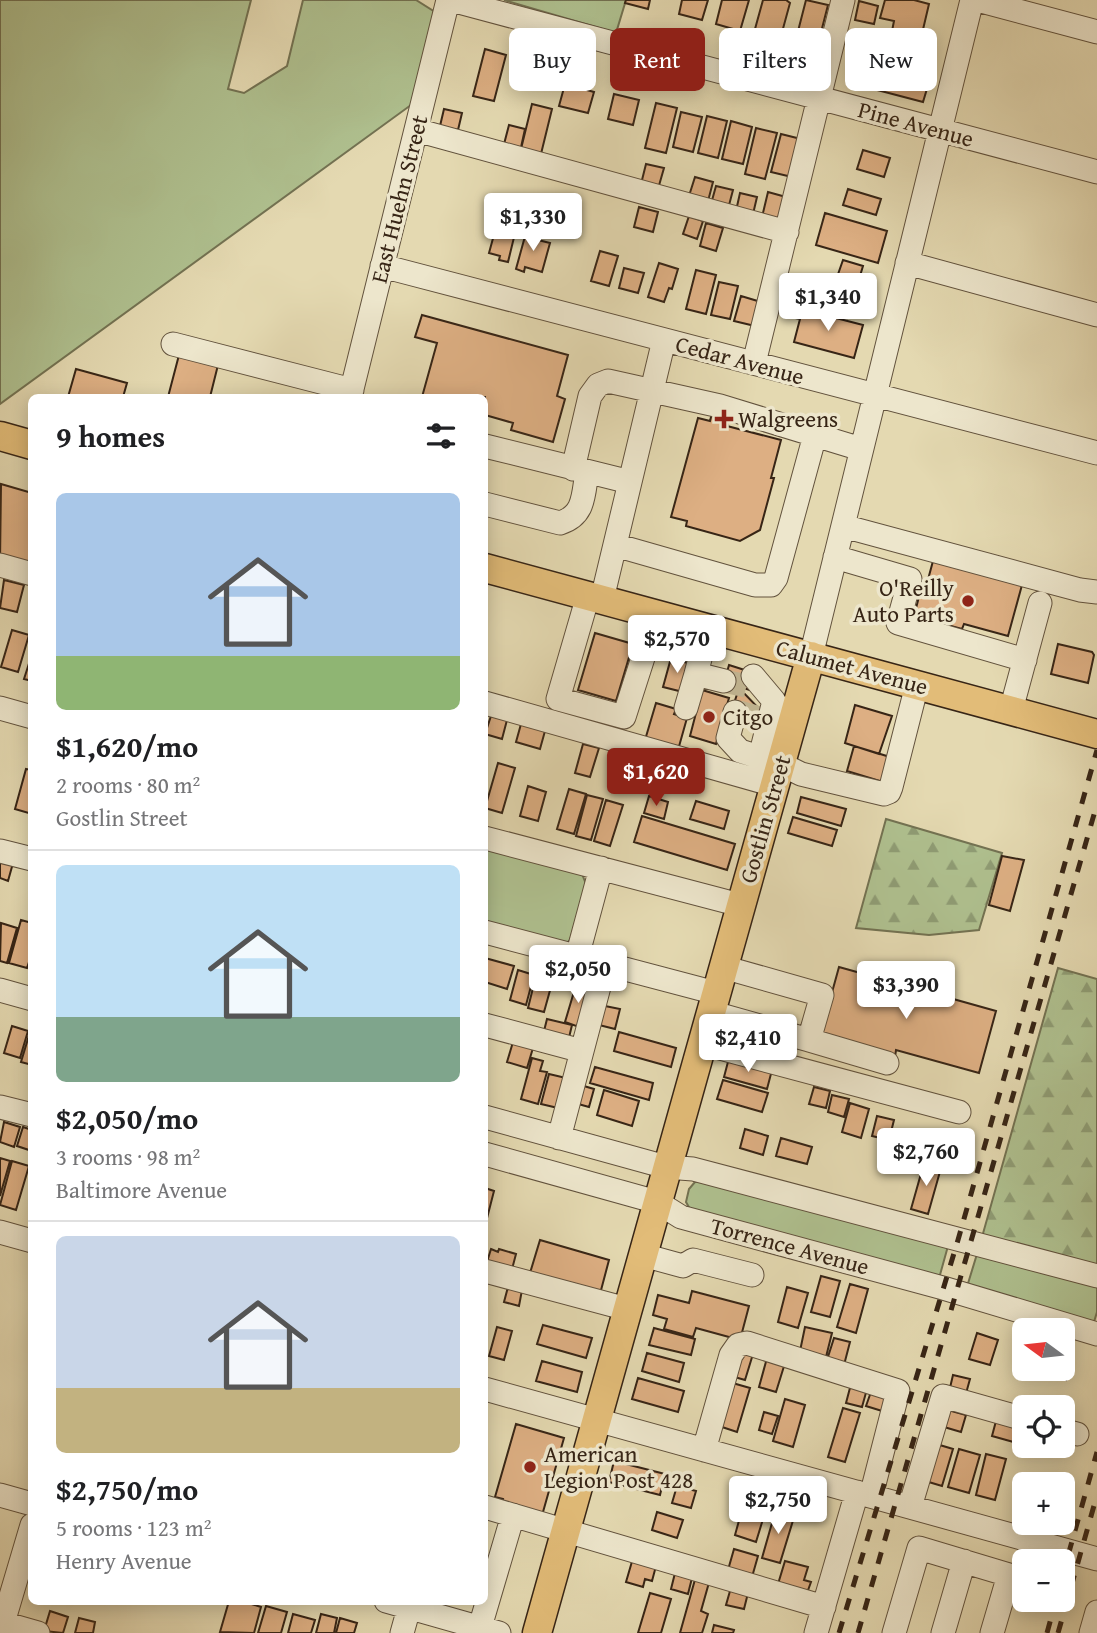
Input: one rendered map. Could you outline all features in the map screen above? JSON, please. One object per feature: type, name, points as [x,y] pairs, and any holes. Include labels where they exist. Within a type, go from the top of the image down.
[{"type":"main road","points":[[0,436],[28,444]]},
{"type":"main road","name":"Calumet Avenue","points":[[488,569],[1097,734]]},
{"type":"main road","name":"Gostlin Street","points":[[537,1633],[740,905],[764,764],[811,656]]},
{"type":"street","name":"Pine Avenue","points":[[449,0],[1097,172]]},
{"type":"street","name":"East Huehn Street","points":[[351,394],[449,0]]},
{"type":"street","points":[[754,363],[843,0]]},
{"type":"street","points":[[974,0],[1097,32]]},
{"type":"street","name":"Gostlin Street","points":[[811,656],[974,0]]},
{"type":"street","points":[[416,130],[787,232]]},
{"type":"street","points":[[907,263],[1097,315]]},
{"type":"street","name":"Cedar Avenue","points":[[382,266],[1097,453]]},
{"type":"street","points":[[657,614],[624,717],[558,699],[615,545],[664,340]]},
{"type":"street","points":[[173,344],[351,394]]},
{"type":"street","points":[[488,505],[560,523],[572,520],[579,511],[580,471],[590,396],[598,385],[608,381],[720,406],[861,449]]},
{"type":"street","points":[[615,545],[755,585],[771,586],[776,578],[815,435]]},
{"type":"street","points":[[488,447],[630,482]]},
{"type":"street","points":[[843,526],[1080,590],[1097,592]]},
{"type":"street","points":[[835,557],[911,579],[898,623],[1024,660]]},
{"type":"street","points":[[0,565],[28,573]]},
{"type":"street","points":[[1011,710],[1040,603]]},
{"type":"street","points":[[686,708],[708,628]]},
{"type":"street","points":[[698,668],[745,691],[774,701],[764,764]]},
{"type":"street","points":[[488,704],[764,764],[879,793],[889,792],[917,685]]},
{"type":"street","points":[[745,691],[728,738],[764,764]]},
{"type":"street","points":[[0,708],[28,716]]},
{"type":"street","points":[[488,839],[740,905]]},
{"type":"street","points":[[0,851],[28,858]]},
{"type":"street","points":[[578,957],[601,868]]},
{"type":"street","points":[[488,933],[716,991],[822,995],[809,1040]]},
{"type":"street","points":[[559,1138],[606,964]]},
{"type":"street","points":[[0,990],[28,998]]},
{"type":"street","points":[[716,991],[809,1040],[887,1063]]},
{"type":"street","points":[[488,1026],[582,1051]]},
{"type":"street","points":[[701,1043],[959,1112]]},
{"type":"street","points":[[0,1107],[28,1114]]},
{"type":"street","points":[[488,1118],[666,1167],[693,1168],[1097,1276]]},
{"type":"street","name":"Torrence Avenue","points":[[488,1155],[657,1202],[681,1217],[956,1292],[1097,1334]]},
{"type":"street","points":[[0,1232],[28,1240]]},
{"type":"street","points":[[643,1255],[683,1266],[693,1260],[752,1275]]},
{"type":"street","points":[[488,1272],[627,1309]]},
{"type":"street","points":[[705,1450],[731,1355],[738,1346],[747,1343],[898,1391],[817,1633]]},
{"type":"street","points":[[488,1390],[1097,1559]]},
{"type":"street","points":[[910,1507],[943,1396],[1012,1416]]},
{"type":"street","points":[[0,1495],[28,1503]]},
{"type":"street","points":[[488,1508],[824,1607]]},
{"type":"street","points":[[399,1605],[489,1630],[513,1515]]},
{"type":"street","points":[[28,1538],[1,1628],[38,1633]]},
{"type":"street","points":[[894,1633],[919,1548],[1009,1575],[992,1633]]},
{"type":"street","points":[[943,1633],[964,1561]]},
{"type":"street","points":[[402,1633],[409,1608]]},
{"type":"street","points":[[1091,1633],[1097,1612]]},
{"type":"green space","points":[[0,0],[251,0],[228,89],[244,93],[287,66],[303,0],[416,0],[435,12],[411,105],[0,404]]},
{"type":"green space","points":[[504,0],[626,0],[618,28],[610,28],[610,31]]},
{"type":"green space","points":[[886,819],[1002,853],[979,930],[929,935],[856,928]]},
{"type":"green space","points":[[488,849],[582,874],[586,884],[567,943],[488,924]]},
{"type":"green space","points":[[1058,968],[1097,979],[1097,1270],[982,1237]]},
{"type":"green space","points":[[705,1180],[948,1246],[938,1282],[690,1209],[686,1202],[689,1189],[695,1182]]},
{"type":"green space","points":[[977,1254],[1097,1286],[1097,1312],[1093,1325],[966,1290]]},
{"type":"building","points":[[626,0],[650,0],[648,9],[625,3]]},
{"type":"building","points":[[682,0],[708,0],[702,20],[679,14]]},
{"type":"building","points":[[722,0],[749,0],[741,28],[716,24]]},
{"type":"building","points":[[763,0],[786,0],[790,3],[783,28],[755,28]]},
{"type":"building","points":[[806,0],[828,5],[822,28],[799,28]]},
{"type":"building","points":[[885,0],[914,0],[929,4],[923,28],[893,28],[894,21],[880,18]]},
{"type":"building","points":[[859,1],[878,6],[874,24],[855,20]]},
{"type":"building","points":[[485,49],[506,55],[494,101],[473,96]]},
{"type":"building","points":[[563,91],[594,92],[588,113],[559,106]]},
{"type":"building","points":[[881,91],[926,91],[923,102]]},
{"type":"building","points":[[614,94],[639,100],[633,125],[608,119]]},
{"type":"building","points":[[656,103],[677,108],[666,153],[645,148]]},
{"type":"building","points":[[532,104],[552,109],[540,158],[520,153]]},
{"type":"building","points":[[444,109],[462,113],[458,130],[440,126]]},
{"type":"building","points":[[681,112],[702,117],[693,152],[673,147]]},
{"type":"building","points":[[707,116],[727,121],[718,158],[698,153]]},
{"type":"building","points":[[731,121],[752,127],[743,164],[722,159]]},
{"type":"building","points":[[509,125],[525,129],[520,152],[503,148]]},
{"type":"building","points":[[756,128],[777,133],[765,179],[745,174]]},
{"type":"building","points":[[781,134],[801,139],[792,177],[771,172]]},
{"type":"building","points":[[863,150],[890,158],[884,177],[857,169]]},
{"type":"building","points":[[646,164],[664,168],[658,189],[641,184]]},
{"type":"building","points":[[695,177],[713,182],[707,205],[688,199]]},
{"type":"building","points":[[716,186],[733,190],[728,209],[711,204]]},
{"type":"building","points":[[848,189],[881,199],[876,215],[843,205]]},
{"type":"building","points":[[768,192],[786,197],[780,222],[762,217]]},
{"type":"building","points":[[740,193],[757,197],[753,214],[736,211]]},
{"type":"building","points":[[639,207],[658,212],[653,232],[634,227]]},
{"type":"building","points":[[825,213],[887,231],[878,263],[816,245]]},
{"type":"building","points":[[689,216],[703,221],[697,239],[683,234]]},
{"type":"building","points":[[498,220],[517,225],[508,262],[489,253]]},
{"type":"building","points":[[706,223],[723,228],[716,251],[700,246]]},
{"type":"building","points":[[527,229],[539,233],[538,240],[550,243],[542,272],[525,267],[524,272],[516,269]]},
{"type":"building","points":[[600,251],[618,256],[609,286],[591,281]]},
{"type":"building","points":[[843,260],[863,266],[857,286],[836,280]]},
{"type":"building","points":[[659,263],[678,269],[672,289],[669,288],[664,302],[648,297]]},
{"type":"building","points":[[624,268],[644,273],[638,293],[619,288]]},
{"type":"building","points":[[696,270],[716,275],[706,314],[686,309]]},
{"type":"building","points":[[719,282],[738,286],[730,319],[711,315]]},
{"type":"building","points":[[823,290],[853,300],[847,318],[817,309]]},
{"type":"building","points":[[741,296],[761,302],[755,326],[734,321]]},
{"type":"building","points":[[797,308],[863,325],[854,358],[794,342],[800,319],[795,318]]},
{"type":"building","points":[[422,315],[568,355],[557,396],[565,399],[553,442],[511,430],[513,423],[488,416],[488,394],[423,394],[437,343],[415,337]]},
{"type":"building","points":[[179,355],[218,365],[211,394],[169,394]]},
{"type":"building","points":[[76,369],[127,383],[124,394],[69,394]]},
{"type":"building","name":"Walgreens","points":[[713,409],[730,414],[727,426],[781,440],[760,530],[740,541],[686,526],[687,521],[671,517],[698,418],[710,421]]},
{"type":"building","points":[[1,484],[28,492],[28,571],[0,563]]},
{"type":"building","name":"O'Reilly Auto Parts","points":[[933,561],[1022,585],[1008,636],[964,624],[962,629],[914,616],[922,585],[926,587]]},
{"type":"building","points":[[4,580],[24,585],[17,612],[0,608]]},
{"type":"building","points":[[12,630],[28,635],[18,672],[1,667]]},
{"type":"building","points":[[595,633],[633,644],[616,701],[578,690]]},
{"type":"building","points":[[1058,644],[1092,652],[1094,655],[1088,683],[1051,674]]},
{"type":"building","points":[[671,658],[691,664],[683,692],[663,687]]},
{"type":"building","name":"Citgo","points":[[729,665],[754,673],[750,690],[724,683]]},
{"type":"building","name":"Citgo","points":[[739,688],[768,718],[760,738],[732,710]]},
{"type":"building","name":"Citgo","points":[[702,690],[729,698],[716,744],[690,736]]},
{"type":"building","points":[[656,703],[676,709],[674,714],[687,718],[678,750],[645,740]]},
{"type":"building","points":[[855,705],[892,716],[879,754],[845,743]]},
{"type":"building","points":[[491,716],[507,720],[502,739],[488,735]]},
{"type":"building","points":[[521,724],[545,731],[540,749],[516,742]]},
{"type":"building","points":[[583,744],[599,748],[590,777],[575,773]]},
{"type":"building","points":[[854,746],[890,757],[883,782],[847,771]]},
{"type":"building","points":[[498,763],[515,768],[502,813],[488,809],[488,798]]},
{"type":"building","points":[[26,769],[28,769],[28,813],[15,809]]},
{"type":"building","points":[[528,786],[546,792],[538,821],[520,816]]},
{"type":"building","points":[[569,789],[586,794],[574,834],[557,829]]},
{"type":"building","points":[[587,795],[603,799],[591,840],[576,836]]},
{"type":"building","points":[[649,796],[668,802],[664,819],[644,813]]},
{"type":"building","points":[[801,797],[846,809],[841,826],[797,813]]},
{"type":"building","points":[[606,800],[623,805],[610,846],[594,841]]},
{"type":"building","points":[[696,801],[729,811],[724,829],[690,819]]},
{"type":"building","points":[[642,816],[735,844],[727,870],[634,842]]},
{"type":"building","points":[[793,817],[837,830],[832,846],[788,833]]},
{"type":"building","points":[[1002,856],[1024,860],[1010,911],[989,905]]},
{"type":"building","points":[[0,861],[13,863],[8,881],[0,878]]},
{"type":"building","points":[[21,920],[28,922],[27,968],[9,963]]},
{"type":"building","points":[[1,923],[17,928],[7,963],[0,961]]},
{"type":"building","points":[[488,959],[514,966],[507,989],[488,983]]},
{"type":"building","points":[[839,967],[996,1011],[979,1073],[896,1050],[895,1057],[820,1036]]},
{"type":"building","points":[[518,970],[534,975],[526,1005],[510,1000]]},
{"type":"building","points":[[537,972],[554,976],[544,1012],[528,1008]]},
{"type":"building","points":[[576,985],[592,989],[579,1027],[565,1022]]},
{"type":"building","points":[[600,1005],[620,1009],[615,1029],[595,1024]]},
{"type":"building","points":[[547,1019],[572,1025],[567,1046],[542,1039]]},
{"type":"building","points":[[12,1026],[28,1031],[20,1058],[4,1053]]},
{"type":"building","points":[[619,1032],[676,1048],[671,1067],[614,1051]]},
{"type":"building","points":[[28,1039],[28,1064],[21,1062]]},
{"type":"building","points":[[513,1042],[533,1048],[527,1068],[507,1062]]},
{"type":"building","points":[[532,1058],[543,1061],[540,1071],[547,1072],[538,1104],[521,1099]]},
{"type":"building","points":[[729,1058],[772,1070],[767,1089],[724,1077]]},
{"type":"building","points":[[595,1067],[653,1083],[649,1100],[590,1083]]},
{"type":"building","points":[[549,1074],[566,1078],[558,1108],[541,1104]]},
{"type":"building","points":[[723,1080],[768,1093],[762,1112],[717,1099]]},
{"type":"building","points":[[577,1084],[594,1089],[589,1107],[571,1102]]},
{"type":"building","points":[[814,1087],[830,1091],[826,1108],[809,1104]]},
{"type":"building","points":[[604,1090],[639,1101],[632,1126],[597,1115]]},
{"type":"building","points":[[832,1095],[849,1099],[844,1117],[828,1112]]},
{"type":"building","points":[[850,1103],[869,1109],[861,1138],[842,1132]]},
{"type":"building","points":[[877,1116],[894,1120],[889,1140],[872,1136]]},
{"type":"building","points":[[4,1122],[20,1127],[14,1147],[0,1142]]},
{"type":"building","points":[[23,1127],[28,1129],[28,1150],[17,1146]]},
{"type":"building","points":[[745,1129],[768,1136],[763,1155],[740,1148]]},
{"type":"building","points":[[781,1138],[812,1147],[807,1164],[776,1156]]},
{"type":"building","points":[[0,1158],[10,1161],[0,1196]]},
{"type":"building","points":[[12,1161],[28,1166],[16,1210],[0,1205]]},
{"type":"building","points":[[924,1163],[941,1168],[928,1214],[911,1209]]},
{"type":"building","points":[[488,1189],[494,1191],[488,1214]]},
{"type":"building","points":[[540,1240],[609,1260],[600,1294],[530,1273]]},
{"type":"building","points":[[491,1249],[516,1254],[511,1273],[488,1266]]},
{"type":"building","points":[[821,1276],[840,1281],[830,1317],[811,1312]]},
{"type":"building","points":[[850,1284],[868,1289],[856,1333],[837,1327]]},
{"type":"building","points":[[508,1287],[522,1290],[519,1306],[504,1302]]},
{"type":"building","points":[[787,1287],[808,1293],[798,1328],[778,1322]]},
{"type":"building","points":[[692,1291],[749,1306],[740,1340],[696,1328],[693,1337],[664,1329],[667,1319],[653,1315],[658,1295],[689,1303]]},
{"type":"building","points":[[543,1325],[592,1338],[586,1358],[537,1344]]},
{"type":"building","points":[[497,1327],[512,1331],[504,1360],[489,1356]]},
{"type":"building","points":[[805,1327],[832,1333],[826,1357],[800,1351]]},
{"type":"building","points":[[654,1328],[695,1339],[691,1355],[649,1345]]},
{"type":"building","points":[[977,1333],[998,1340],[990,1365],[969,1359]]},
{"type":"building","points":[[834,1338],[850,1342],[844,1365],[827,1360]]},
{"type":"building","points":[[739,1350],[753,1354],[745,1380],[731,1376]]},
{"type":"building","points":[[647,1353],[684,1363],[679,1382],[642,1371]]},
{"type":"building","points":[[767,1358],[785,1363],[776,1392],[759,1387]]},
{"type":"building","points":[[542,1361],[582,1372],[577,1392],[536,1381]]},
{"type":"building","points":[[953,1375],[970,1379],[965,1397],[949,1392]]},
{"type":"building","points":[[638,1378],[684,1391],[678,1412],[632,1399]]},
{"type":"building","points":[[729,1382],[750,1388],[737,1432],[716,1425]]},
{"type":"building","points":[[851,1384],[867,1389],[862,1407],[846,1403]]},
{"type":"building","points":[[872,1389],[887,1393],[882,1411],[866,1406]]},
{"type":"building","points":[[785,1399],[805,1405],[793,1447],[773,1441]]},
{"type":"building","points":[[843,1408],[860,1413],[845,1462],[828,1457]]},
{"type":"building","points":[[948,1410],[966,1415],[961,1432],[944,1427]]},
{"type":"building","points":[[764,1412],[778,1416],[772,1434],[759,1430]]},
{"type":"building","points":[[996,1421],[1012,1425],[1012,1442],[992,1436]]},
{"type":"building","name":"American Legion Post 428","points":[[516,1424],[564,1438],[541,1519],[501,1508],[503,1499],[495,1497]]},
{"type":"building","points":[[933,1443],[953,1449],[942,1486],[922,1480]]},
{"type":"building","points":[[959,1449],[980,1455],[969,1493],[948,1487]]},
{"type":"building","points":[[986,1454],[1006,1459],[995,1500],[976,1495]]},
{"type":"building","points":[[614,1461],[665,1474],[660,1495],[609,1482]]},
{"type":"building","points":[[677,1486],[696,1491],[691,1508],[672,1503]]},
{"type":"building","points":[[745,1499],[767,1506],[756,1542],[735,1535]]},
{"type":"building","points":[[776,1509],[795,1514],[780,1563],[762,1558]]},
{"type":"building","points":[[657,1512],[683,1520],[677,1538],[652,1530]]},
{"type":"building","points":[[734,1549],[758,1556],[752,1577],[728,1570]]},
{"type":"building","points":[[633,1558],[656,1566],[652,1581],[645,1579],[643,1587],[626,1582]]},
{"type":"building","points":[[785,1561],[808,1567],[804,1580],[811,1582],[807,1593],[778,1584]]},
{"type":"building","points":[[676,1569],[693,1574],[688,1594],[671,1589]]},
{"type":"building","points":[[696,1576],[710,1579],[701,1611],[708,1614],[702,1633],[680,1633]]},
{"type":"building","points":[[732,1584],[749,1589],[744,1609],[726,1605]]},
{"type":"building","points":[[650,1593],[671,1599],[661,1633],[638,1633]]},
{"type":"building","points":[[228,1605],[261,1607],[254,1633],[220,1632]]},
{"type":"building","points":[[266,1606],[287,1612],[281,1633],[258,1633]]},
{"type":"building","points":[[50,1611],[68,1617],[63,1633],[44,1631]]},
{"type":"building","points":[[293,1614],[315,1620],[311,1633],[288,1633]]},
{"type":"building","points":[[321,1614],[337,1618],[334,1633],[316,1633]]},
{"type":"building","points":[[79,1618],[95,1622],[93,1633],[75,1633]]},
{"type":"building","points":[[340,1618],[357,1623],[354,1633],[336,1633]]},
{"type":"building","points":[[714,1625],[734,1630],[733,1633],[712,1633]]},
{"type":"tunnel","points":[[724,681],[751,687]]},
{"type":"tunnel","points":[[747,725],[753,704]]},
{"type":"railway","points":[[839,1633],[958,1240],[1097,750]]},
{"type":"railway","points":[[858,1633],[1097,804]]},
{"type":"railway","points":[[1070,1549],[1097,1452]]},
{"type":"railway","points":[[1058,1633],[1097,1495]]},
{"type":"railway","points":[[1047,1633],[1053,1612]]},
{"type":"place","name":"Walgreens","points":[[724,419]]},
{"type":"place","name":"O'Reilly Auto Parts","points":[[968,601]]},
{"type":"place","name":"Citgo","points":[[709,717]]},
{"type":"place","name":"American Legion Post 428","points":[[530,1467]]}]
